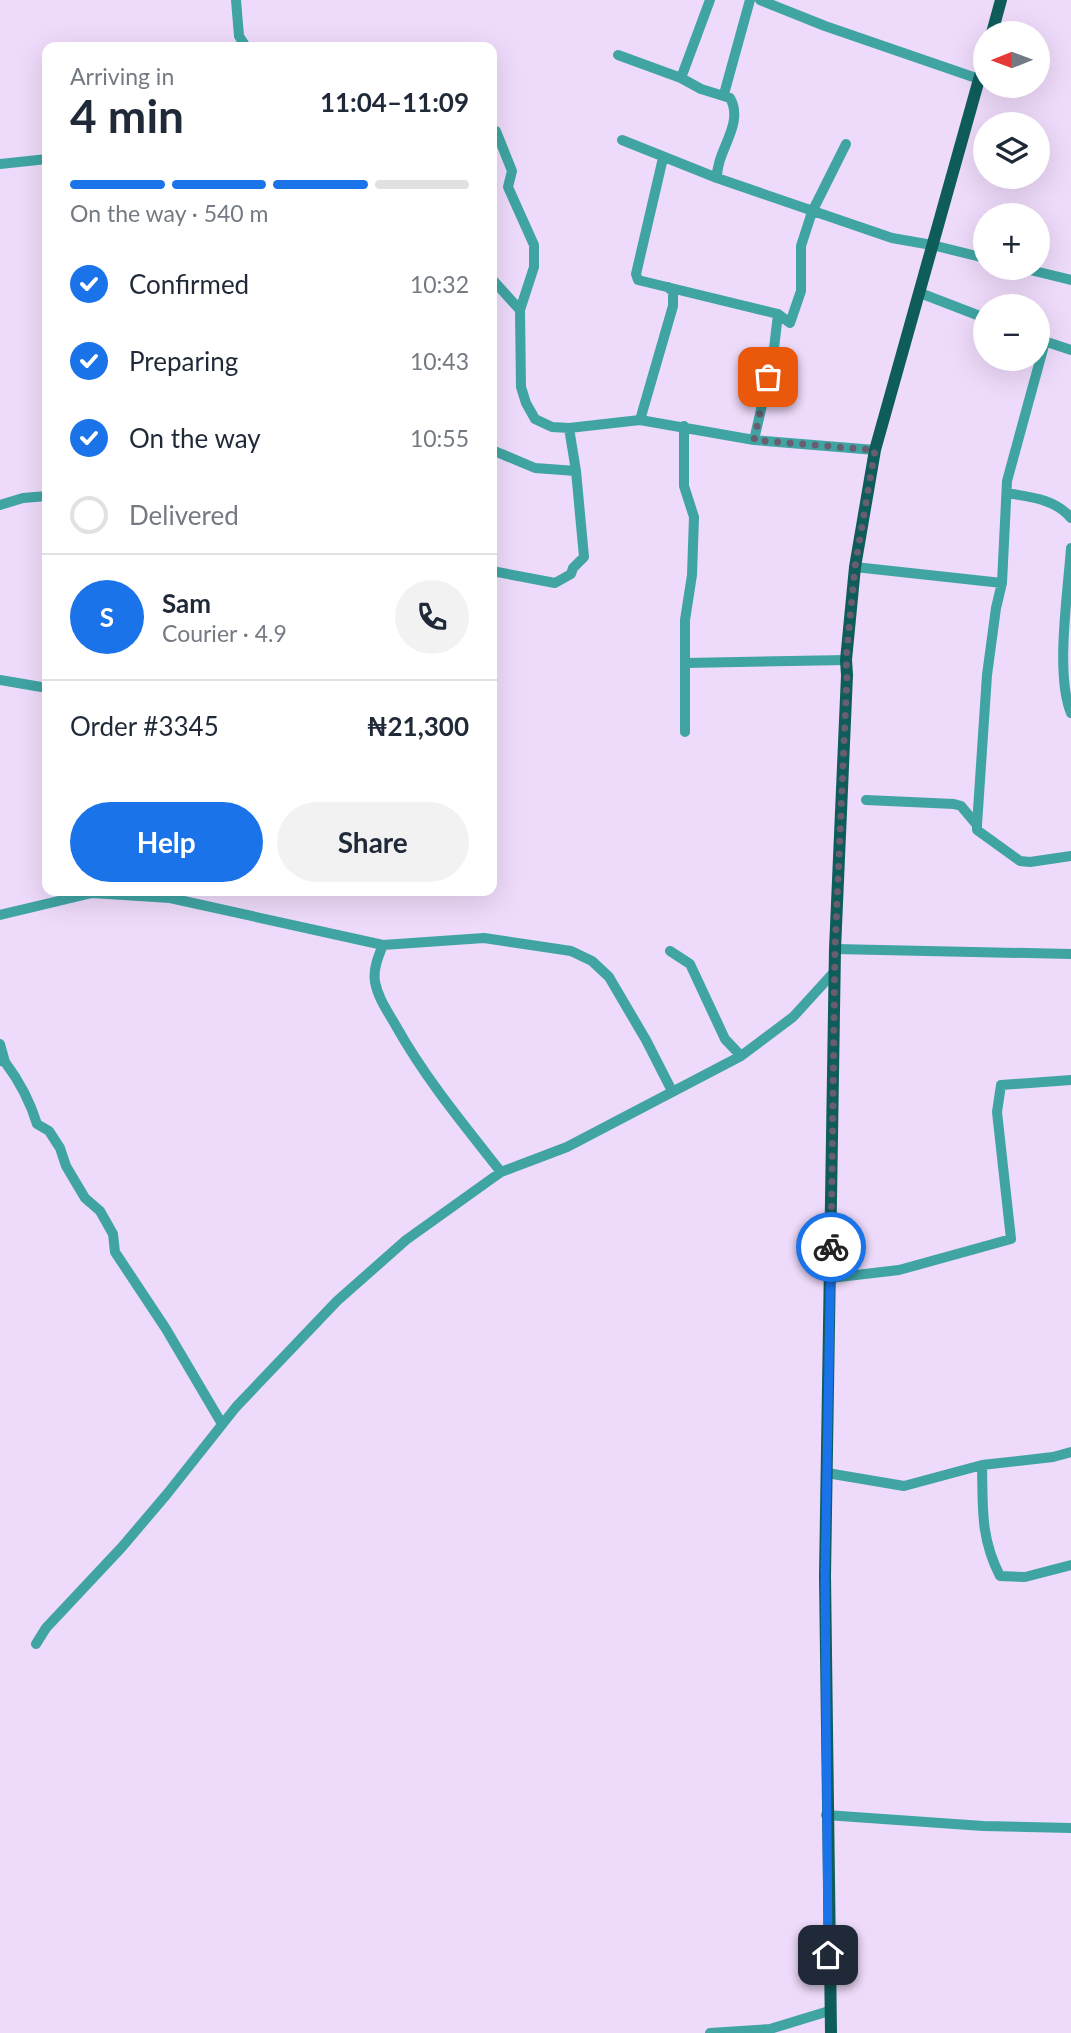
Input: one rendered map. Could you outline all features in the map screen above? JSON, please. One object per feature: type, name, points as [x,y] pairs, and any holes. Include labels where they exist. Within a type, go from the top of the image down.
[{"type":"main road","points":[[995,21],[1001,0]]},
{"type":"main road","points":[[831,2033],[826,1815],[827,1473],[835,949],[846,660],[855,567],[875,450],[974,98]]},
{"type":"street","points":[[236,0],[239,36],[242,42]]},
{"type":"street","points":[[681,78],[710,0]]},
{"type":"street","points":[[724,94],[750,0]]},
{"type":"street","points":[[760,0],[825,26],[973,77]]},
{"type":"street","points":[[618,55],[730,98],[736,107],[735,120],[716,165],[717,178]]},
{"type":"street","points":[[497,134],[512,172],[509,187],[534,245],[534,267],[520,310],[521,387],[535,419],[552,427],[569,428],[640,420],[754,440],[875,450]]},
{"type":"street","points":[[622,140],[663,158],[812,212],[892,238],[973,255]]},
{"type":"street","points":[[663,158],[636,274],[638,280],[778,314],[790,323],[801,291],[801,246],[812,212],[846,144]]},
{"type":"street","points":[[0,164],[42,160]]},
{"type":"street","points":[[1050,275],[1071,281]]},
{"type":"street","points":[[497,285],[520,310]]},
{"type":"street","points":[[640,420],[670,316],[674,292],[668,287]]},
{"type":"street","points":[[920,293],[973,313]]},
{"type":"street","points":[[754,440],[773,357],[778,314]]},
{"type":"street","points":[[1050,343],[1071,350]]},
{"type":"street","points":[[1034,371],[1007,481],[1002,583],[996,608],[988,675],[977,830],[1020,861],[1071,856]]},
{"type":"street","points":[[684,426],[684,486],[694,517],[692,575],[685,620],[685,732]]},
{"type":"street","points":[[497,572],[555,583],[571,574],[584,557],[569,428]]},
{"type":"street","points":[[497,452],[535,468],[576,471]]},
{"type":"street","points":[[1007,493],[1054,504],[1064,510],[1071,519]]},
{"type":"street","points":[[0,505],[23,498],[42,496]]},
{"type":"street","points":[[1071,548],[1063,668],[1065,696],[1071,713]]},
{"type":"street","points":[[855,567],[1002,583]]},
{"type":"street","points":[[686,663],[846,660]]},
{"type":"street","points":[[0,680],[42,687]]},
{"type":"street","points":[[866,800],[954,804],[961,806],[977,825]]},
{"type":"street","points":[[0,915],[83,896]]},
{"type":"street","points":[[131,896],[170,898],[383,945],[484,938],[571,951],[592,961],[609,978],[646,1040],[672,1091]]},
{"type":"street","points":[[383,945],[376,963],[375,981],[383,1003],[404,1041],[432,1082],[501,1171]]},
{"type":"street","points":[[835,949],[1071,954]]},
{"type":"street","points":[[670,951],[690,964],[725,1039],[741,1056]]},
{"type":"street","points":[[36,1644],[46,1628],[131,1537],[222,1424],[337,1301],[406,1240],[501,1171],[566,1147],[741,1056],[793,1017],[835,971]]},
{"type":"street","points":[[0,1044],[2,1062],[16,1076],[30,1101],[37,1125],[49,1131],[85,1198],[100,1212],[113,1234],[115,1252],[166,1329],[222,1424]]},
{"type":"street","points":[[830,1278],[899,1269],[1011,1239],[997,1112],[1001,1085],[1071,1080]]},
{"type":"street","points":[[827,1473],[904,1486],[982,1465],[1053,1457],[1071,1452]]},
{"type":"street","points":[[982,1465],[984,1536],[990,1557],[1000,1576],[1025,1577],[1071,1565]]},
{"type":"street","points":[[826,1815],[983,1826],[1071,1828]]},
{"type":"street","points":[[710,2033],[770,2029],[829,2011]]},
{"type":"way so far","points":[[768,377],[754,440],[875,450],[855,567],[846,660],[835,949],[831,1247]]},
{"type":"route","points":[[828,1955],[825,1576],[831,1247]]}]
